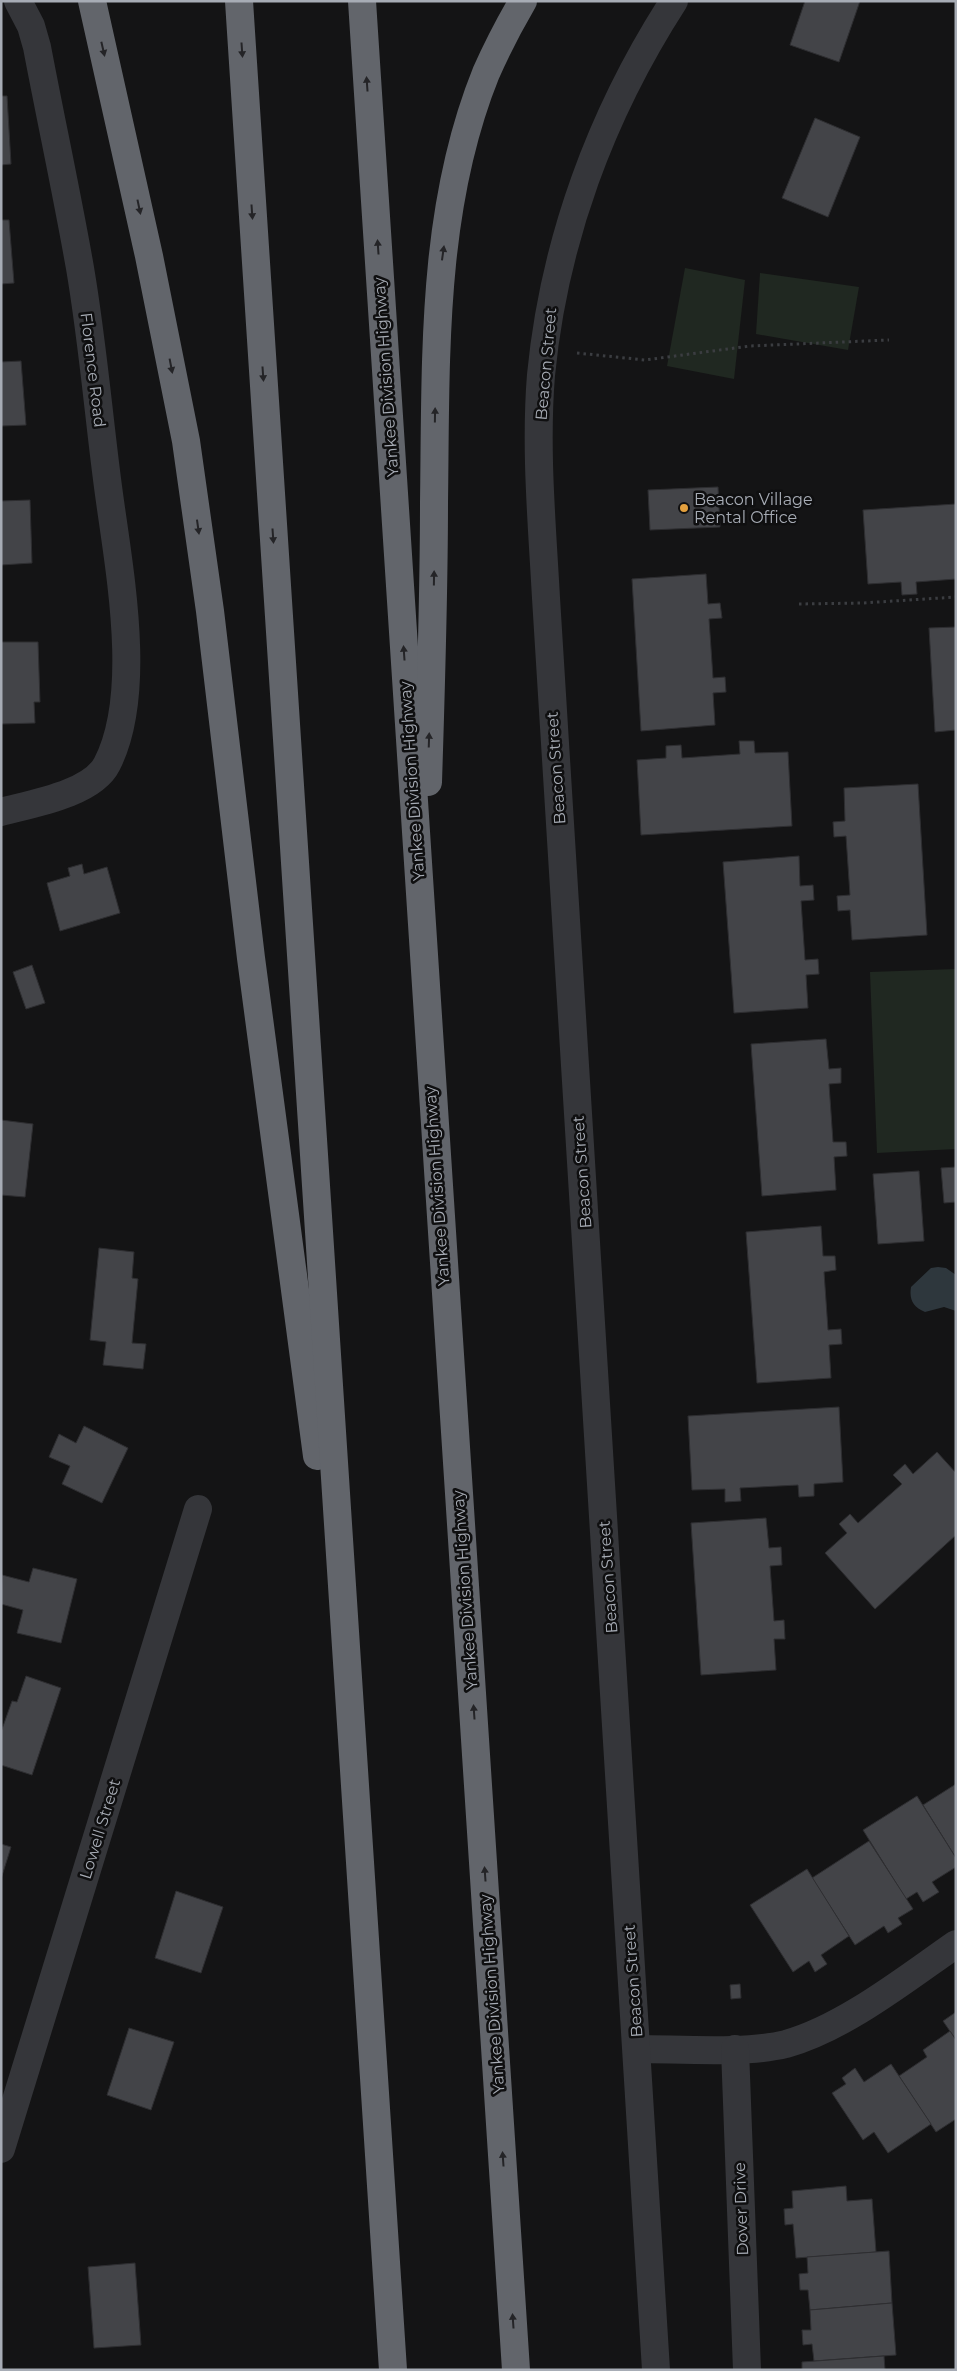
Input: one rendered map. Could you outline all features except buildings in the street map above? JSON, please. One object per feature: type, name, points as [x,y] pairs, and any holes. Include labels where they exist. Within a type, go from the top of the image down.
[{"type":"highway","points":[[92,1],[150,256],[186,441],[210,611],[252,968],[351,1710]]},
{"type":"highway","points":[[239,1],[393,2370]]},
{"type":"highway","name":"Yankee Division Highway","points":[[362,1],[516,2370]]},
{"type":"highway","points":[[422,946],[434,597],[437,312],[442,260],[449,208],[475,105],[497,49],[523,1]]},
{"type":"street","name":"Florence Road","points":[[1,812],[58,797],[80,788],[107,766],[122,720],[128,669],[120,577],[83,290],[37,47],[32,26],[18,1]]},
{"type":"street","name":"Beacon Street","points":[[656,2370],[546,608],[540,486],[541,377],[554,287],[564,244],[607,122],[646,44],[674,1]]},
{"type":"street","name":"Lowell Street","points":[[1,2149],[198,1509]]},
{"type":"street","points":[[637,2049],[735,2048],[786,2044],[824,2028],[892,1988],[956,1944]]},
{"type":"street","name":"Dover Drive","points":[[735,2048],[747,2370]]},
{"type":"path","points":[[544,349],[645,360],[750,346],[889,340]]},
{"type":"path","points":[[799,604],[864,604],[956,597]]},
{"type":"shaded area","points":[[685,268],[745,280],[734,379],[667,366]]},
{"type":"shaded area","points":[[760,273],[859,287],[848,350],[756,334]]},
{"type":"shaded area","points":[[956,969],[956,1149],[877,1153],[870,972]]},
{"type":"shaded area","points":[[931,1268],[946,1268],[956,1275],[956,1311],[944,1307],[925,1312],[917,1308],[911,1299],[911,1287]]},
{"type":"place","name":"Beacon Village Rental Office","points":[[684,508]]}]
